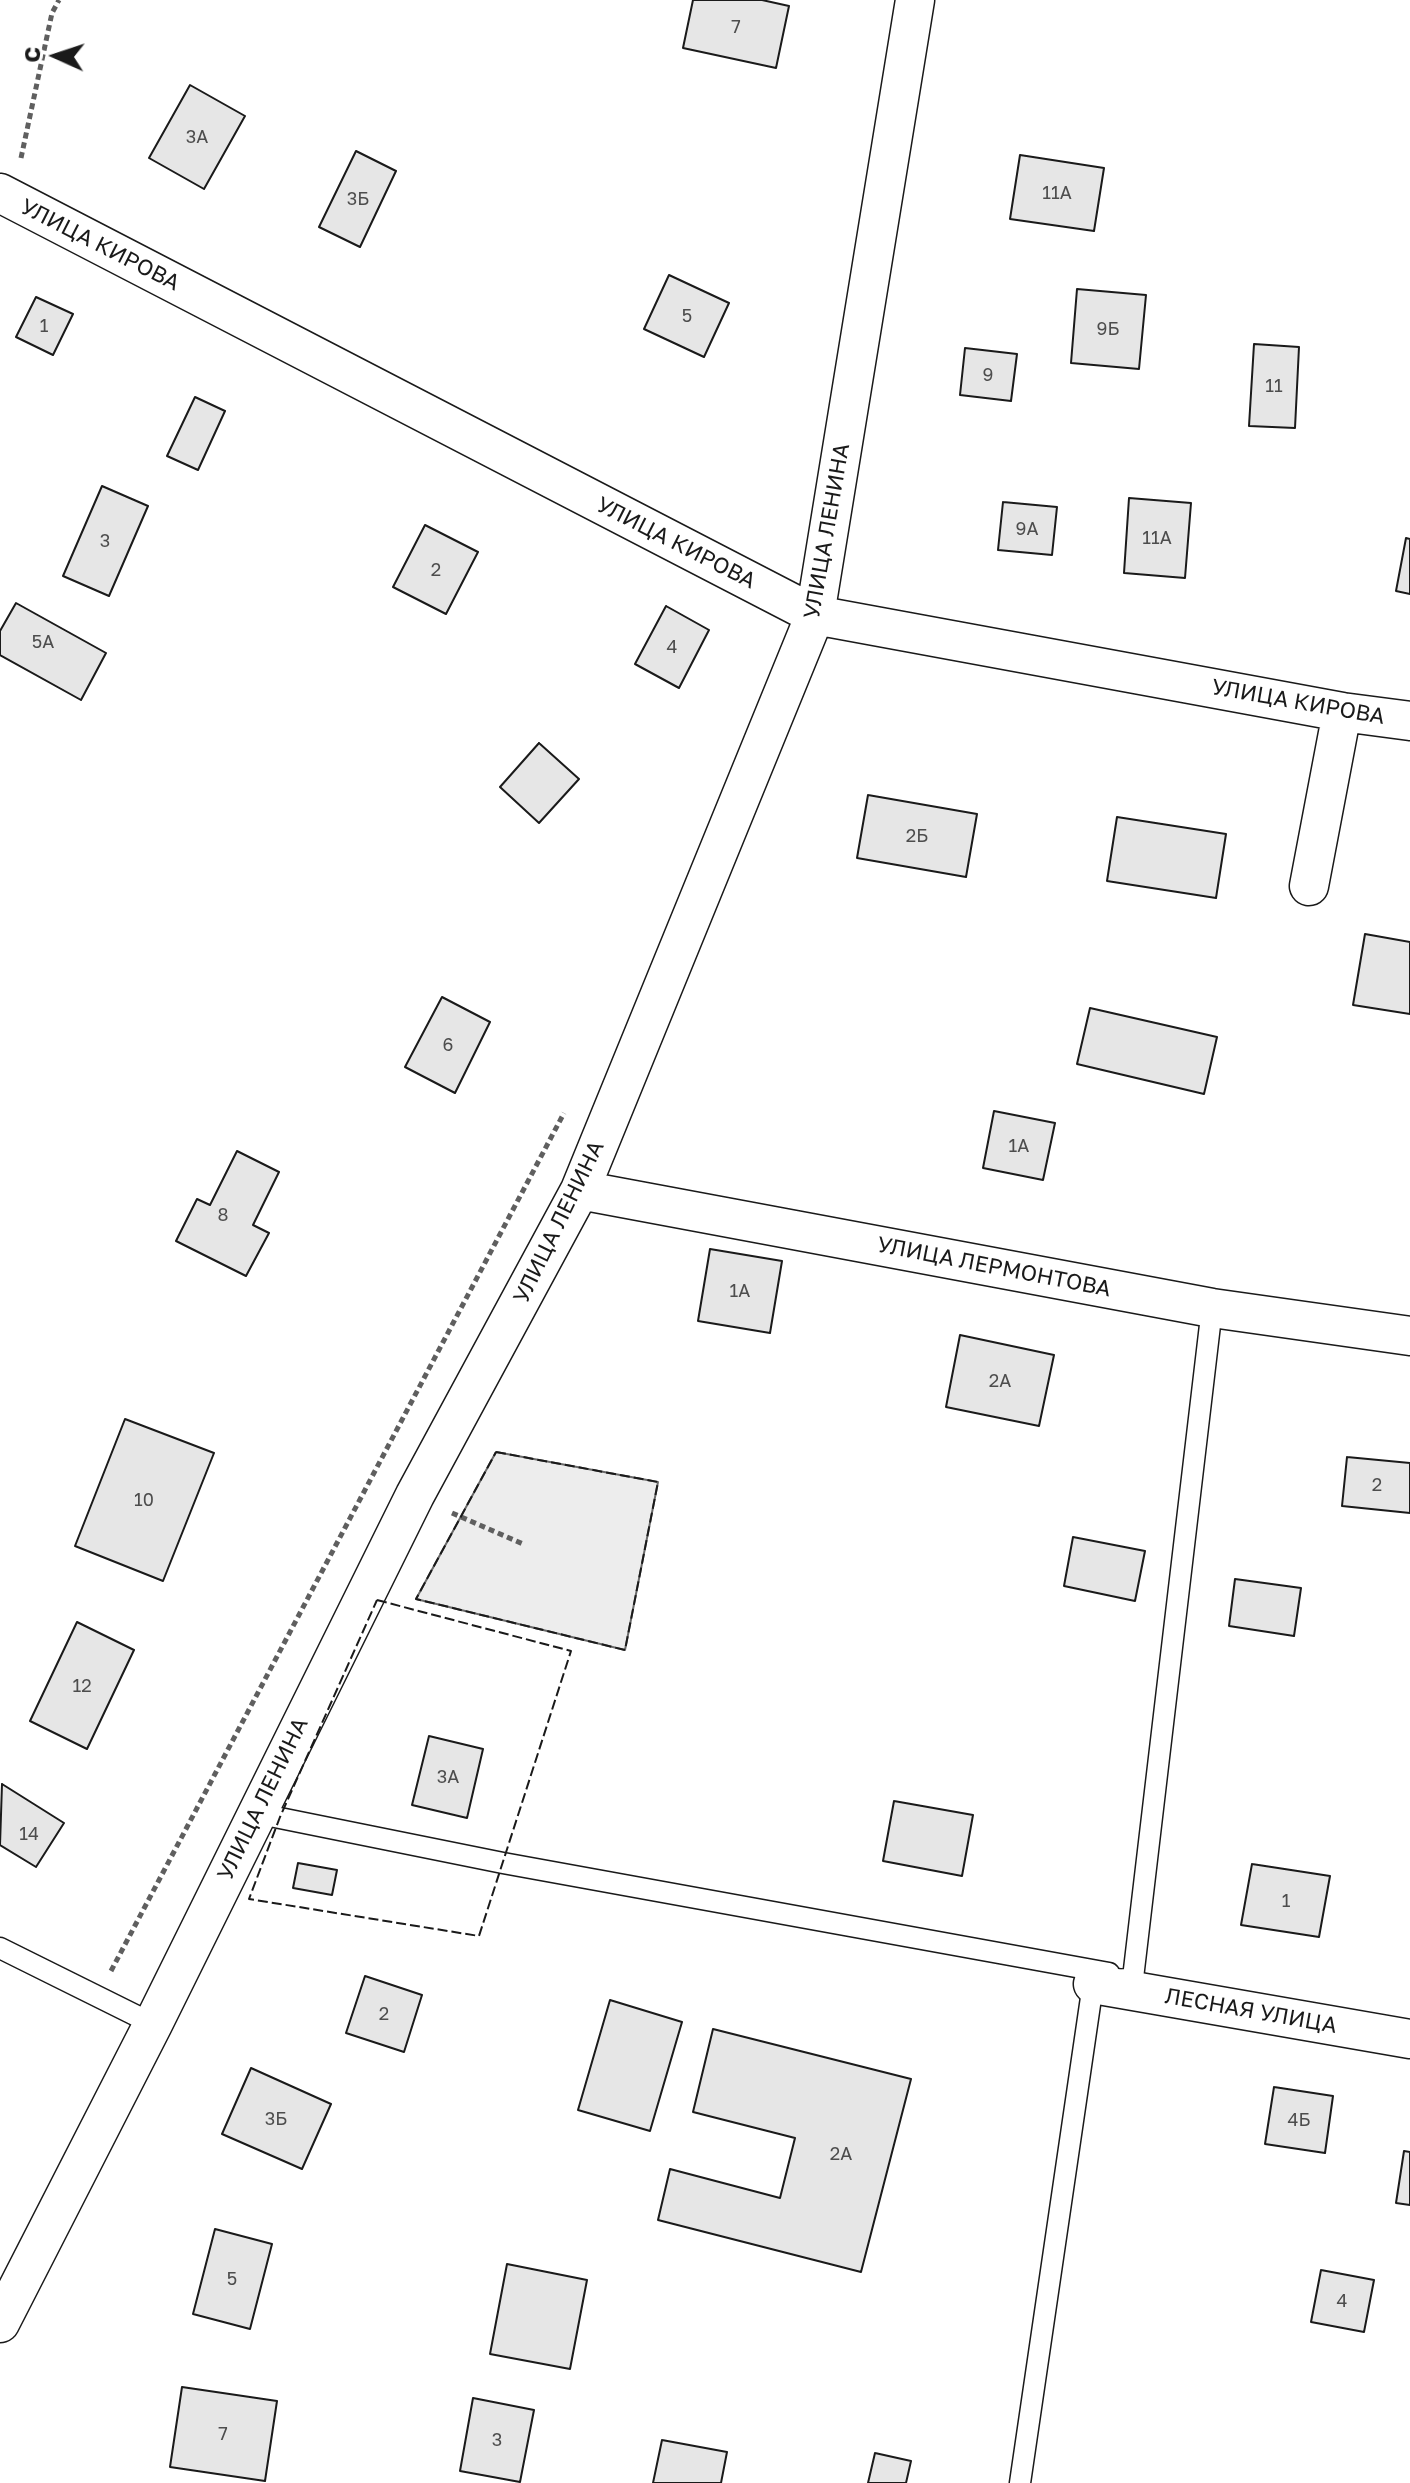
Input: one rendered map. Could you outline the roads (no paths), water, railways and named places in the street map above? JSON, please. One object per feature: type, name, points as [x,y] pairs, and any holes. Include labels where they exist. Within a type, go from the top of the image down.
[{"type":"street","name":"УЛИЦА ЛЕНИНА","points":[[0,2323],[153,2024],[415,1495],[580,1190],[815,615],[915,0]]},
{"type":"street","name":"УЛИЦА КИРОВА","points":[[0,194],[815,615],[1342,712],[1410,721]]},
{"type":"street","points":[[1309,886],[1342,712]]},
{"type":"street","name":"УЛИЦА ЛЕРМОНТОВА","points":[[580,1190],[1212,1308],[1410,1336]]},
{"type":"street","name":"ЛЕСНАЯ УЛИЦА","points":[[1093,1984],[1410,2039]]},
{"type":"lane","points":[[1133,1978],[1212,1308]]},
{"type":"lane","points":[[255,1813],[503,1863],[1133,1978]]},
{"type":"lane","points":[[0,1948],[153,2024]]},
{"type":"lane","points":[[1020,2483],[1093,1984],[1133,1978]]}]
